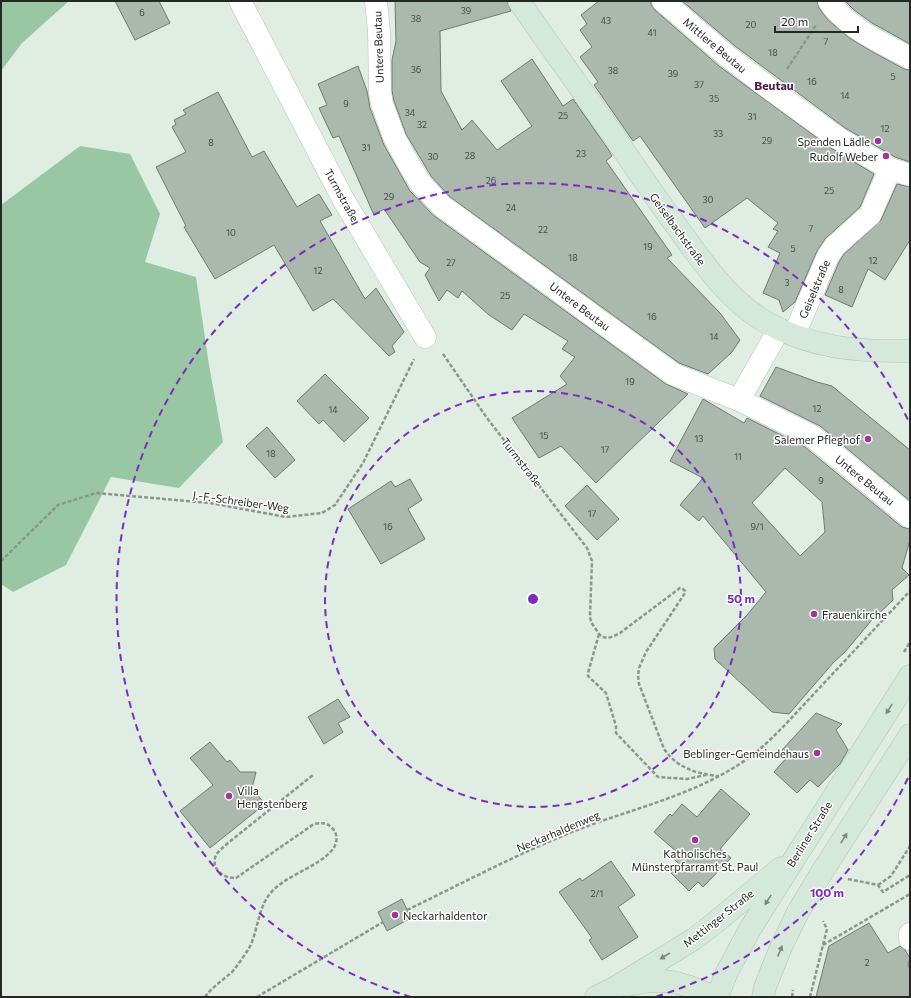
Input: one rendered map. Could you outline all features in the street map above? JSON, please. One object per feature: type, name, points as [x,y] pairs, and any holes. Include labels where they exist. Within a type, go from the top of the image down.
[{"type":"main road","name":"Geiselbachstraße","points":[[519,1],[651,191],[706,266],[720,284],[745,307],[764,320],[787,332],[836,347],[858,350],[910,351]]},
{"type":"main road","name":"Berliner Straße","points":[[715,997],[750,929],[910,676]]},
{"type":"main road","points":[[761,994],[798,912],[826,865],[910,735]]},
{"type":"main road","name":"Mettinger Straße","points":[[596,997],[616,987],[705,930],[796,855]]},
{"type":"main road","name":"Mettinger Straße","points":[[616,987],[638,982],[658,980],[675,981],[691,986],[715,997]]},
{"type":"street","name":"Turmstraße","points":[[240,1],[343,199],[426,338]]},
{"type":"street","name":"Untere Beutau","points":[[376,1],[379,32],[380,92],[382,104],[395,139],[414,174],[430,195],[442,206],[674,374],[739,400],[812,436],[910,516]]},
{"type":"street","name":"Mittlere Beutau","points":[[663,1],[727,56],[773,92],[838,138],[900,172]]},
{"type":"street","points":[[830,2],[843,18],[854,26],[910,58]]},
{"type":"street","name":"Geiselstraße","points":[[739,400],[787,332],[828,256],[835,246],[870,215],[900,172]]},
{"type":"street","points":[[910,934],[910,939]]},
{"type":"path","points":[[773,92],[830,2]]},
{"type":"path","name":"J.-F.-Schreiber-Weg","points":[[1,561],[58,505],[96,493],[210,503],[286,517],[322,513],[335,505],[363,463],[426,338]]},
{"type":"path","name":"Turmstraße","points":[[426,338],[437,346],[487,418],[587,548],[592,561],[590,616],[591,622],[598,634]]},
{"type":"path","points":[[706,774],[687,779],[658,777],[616,733],[616,726],[606,693],[588,676],[598,634],[602,637],[608,638],[620,633],[680,588],[682,588],[685,593],[644,656],[639,668],[638,684],[664,749],[668,755],[674,761],[689,770],[719,776]]},
{"type":"path","name":"Neckarhaldenweg","points":[[407,910],[502,864],[576,831],[622,813],[665,800],[693,788],[719,776],[746,760],[763,747],[783,727],[910,591]]},
{"type":"path","points":[[205,997],[207,993],[231,972],[244,955],[252,942],[264,904],[269,895],[286,880],[328,854],[336,844],[337,838],[335,832],[328,824],[314,824],[236,878],[231,878],[220,873],[216,868],[216,856],[228,843],[313,775]]},
{"type":"path","points":[[878,885],[891,876],[910,846]]},
{"type":"path","points":[[843,878],[878,885],[883,892],[910,875]]},
{"type":"path","points":[[823,945],[910,894]]},
{"type":"path","points":[[810,997],[827,929],[820,917]]},
{"type":"path","points":[[257,997],[383,922]]},
{"type":"green space","points":[[1,1],[69,1],[22,43],[1,71]]},
{"type":"green space","points":[[80,146],[130,154],[160,214],[145,262],[196,277],[209,365],[223,442],[179,488],[111,477],[66,565],[13,592],[1,584],[1,205]]},
{"type":"building","points":[[115,1],[159,1],[170,23],[135,40]]},
{"type":"building","points":[[395,1],[507,1],[511,11],[440,31],[441,91],[462,130],[472,120],[497,150],[532,126],[501,81],[532,59],[563,106],[573,99],[612,156],[606,161],[672,255],[667,258],[720,313],[740,340],[732,352],[708,374],[679,363],[450,197],[431,176],[406,134],[394,101],[392,91],[392,60],[396,41]]},
{"type":"building","points":[[599,1],[651,1],[651,5],[655,10],[719,66],[831,148],[874,174],[860,207],[825,239],[817,251],[795,302],[783,312],[779,300],[763,293],[780,253],[768,247],[778,231],[773,229],[778,223],[747,198],[705,228],[640,136],[633,141],[594,85],[598,82],[580,57],[592,47],[580,30],[587,24],[581,15]]},
{"type":"building","points":[[682,1],[817,1],[819,8],[827,19],[848,37],[904,69],[910,70],[910,162],[895,157],[845,128],[735,46]]},
{"type":"building","points":[[845,1],[910,1],[910,44],[872,23],[854,10]]},
{"type":"building","points":[[358,66],[367,91],[370,108],[384,145],[410,191],[433,215],[666,384],[688,394],[596,483],[561,446],[539,458],[512,418],[567,384],[560,376],[575,357],[562,349],[568,341],[524,314],[512,330],[489,315],[462,291],[458,298],[447,290],[439,301],[425,275],[430,268],[420,262],[384,209],[374,215],[339,136],[333,138],[319,108],[327,105],[318,84]]},
{"type":"building","points":[[218,92],[252,157],[264,151],[297,207],[319,194],[332,215],[320,221],[365,299],[376,288],[404,332],[392,346],[395,352],[389,356],[333,299],[313,311],[274,245],[215,279],[184,227],[186,226],[156,167],[186,152],[172,127],[176,124],[174,120],[186,114],[183,110]]},
{"type":"building","points":[[897,184],[910,187],[910,240],[885,280],[868,269],[852,307],[825,295],[844,254],[881,220]]},
{"type":"building","points":[[776,367],[832,386],[910,450],[910,501],[820,426],[760,396]]},
{"type":"building","points":[[325,374],[369,418],[344,442],[323,420],[319,424],[297,401]]},
{"type":"building","points":[[703,399],[744,423],[747,418],[805,447],[902,527],[910,529],[910,540],[902,568],[909,575],[892,590],[893,600],[871,621],[789,714],[772,712],[715,659],[714,648],[747,615],[766,592],[703,516],[699,521],[680,505],[703,478],[670,461]],"holes":[[[785,468],[822,502],[825,532],[800,556],[752,503]]]},
{"type":"building","points":[[267,427],[295,460],[275,478],[246,446]]},
{"type":"building","points":[[410,479],[422,500],[408,509],[425,539],[381,564],[348,509],[391,481],[395,487]]},
{"type":"building","points":[[587,485],[619,519],[597,540],[565,506]]},
{"type":"building","points":[[338,699],[350,717],[338,723],[343,732],[324,744],[308,717]]},
{"type":"building","name":"Beblinger-Gemeindehaus","points":[[816,713],[842,724],[836,730],[848,750],[840,764],[818,787],[810,780],[797,793],[774,772],[788,756],[782,750]]},
{"type":"building","name":"Villa Hengstenberg","points":[[210,742],[227,762],[230,760],[240,772],[256,772],[252,788],[265,804],[210,848],[180,811],[213,785],[190,758]]},
{"type":"building","name":"Katholisches Münsterpfarramt St. Paul","points":[[721,789],[750,814],[720,849],[731,858],[703,887],[698,882],[689,891],[671,873],[679,864],[673,858],[678,853],[654,832],[670,814],[672,816],[682,804],[697,817]]},
{"type":"building","points":[[611,861],[635,895],[618,907],[638,937],[602,960],[589,940],[592,938],[559,892],[580,878],[582,881]]},
{"type":"building","name":"Neckarhaldentor","points":[[402,899],[411,918],[387,931],[378,912]]},
{"type":"building","points":[[869,923],[888,953],[900,946],[905,950],[910,958],[908,965],[910,969],[910,997],[816,997],[829,946]]},
{"type":"place","name":"Spenden Lädle","points":[[878,141]]},
{"type":"place","name":"Rudolf Weber","points":[[886,156]]},
{"type":"place","name":"Salemer Pfleghof","points":[[868,439]]},
{"type":"place","name":"Frauenkirche","points":[[814,614]]},
{"type":"place","name":"Beblinger-Gemeindehaus","points":[[817,753]]},
{"type":"place","name":"Villa Hengstenberg","points":[[229,796]]},
{"type":"place","name":"Katholisches Münsterpfarramt St. Paul","points":[[695,840]]},
{"type":"place","name":"Neckarhaldentor","points":[[395,915]]},
{"type":"district","name":"Beutau","points":[[774,85]]}]
